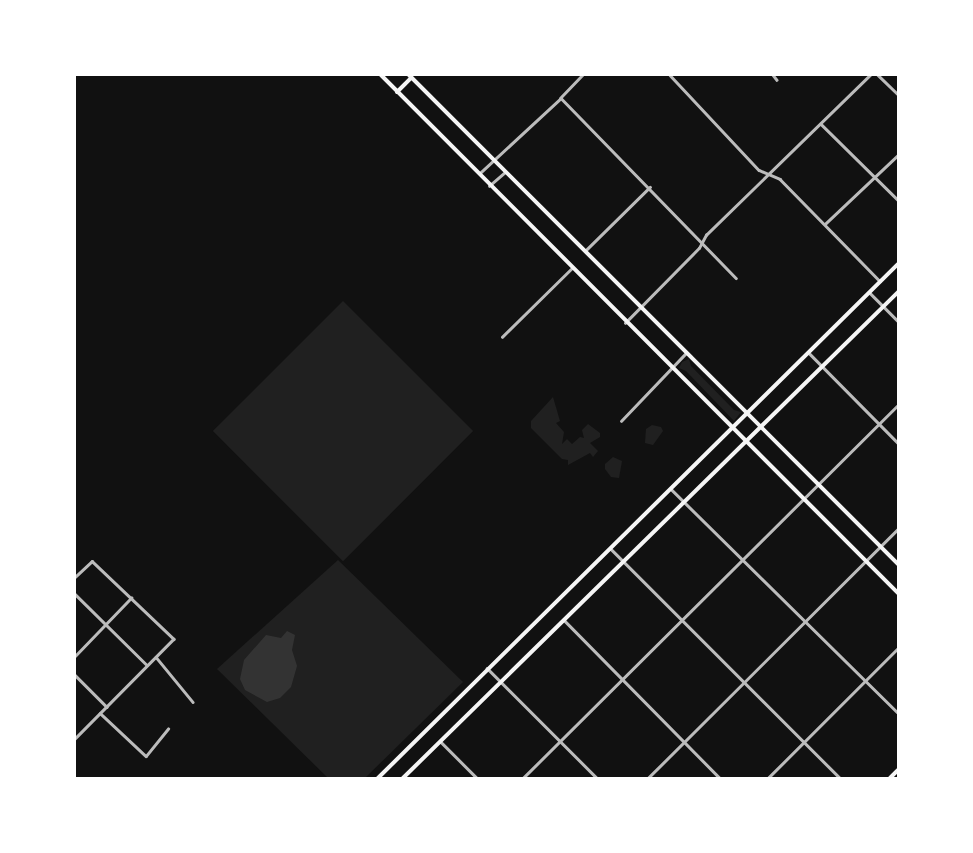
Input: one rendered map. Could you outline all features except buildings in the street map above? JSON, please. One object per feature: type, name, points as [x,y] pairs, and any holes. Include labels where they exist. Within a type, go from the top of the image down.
[{"type":"main road","points":[[381,75],[571,269],[898,593]]},
{"type":"main road","points":[[398,92],[410,76],[898,564]]},
{"type":"main road","points":[[378,778],[487,668],[810,354],[898,264]]},
{"type":"main road","points":[[403,778],[898,292]]},
{"type":"main road","points":[[890,778],[898,770]]},
{"type":"street","points":[[478,175],[583,75]]},
{"type":"street","points":[[671,75],[758,170],[780,179],[880,282]]},
{"type":"street","points":[[772,75],[777,80]]},
{"type":"street","points":[[626,323],[704,242],[706,235],[870,75]]},
{"type":"street","points":[[878,75],[898,94]]},
{"type":"street","points":[[561,98],[704,242],[736,278]]},
{"type":"street","points":[[821,124],[898,200]]},
{"type":"street","points":[[825,224],[898,155]]},
{"type":"street","points":[[489,186],[505,171]]},
{"type":"street","points":[[585,251],[650,187]]},
{"type":"street","points":[[502,337],[571,269]]},
{"type":"street","points":[[870,293],[898,321]]},
{"type":"street","points":[[621,421],[687,352]]},
{"type":"street","points":[[810,354],[898,443]]},
{"type":"street","points":[[523,778],[898,405]]},
{"type":"street","points":[[672,489],[898,713]]},
{"type":"street","points":[[648,778],[898,528]]},
{"type":"street","points":[[611,549],[840,778]]},
{"type":"street","points":[[75,577],[92,560],[174,639],[75,739]]},
{"type":"street","points":[[75,594],[147,665]]},
{"type":"street","points":[[75,656],[131,598]]},
{"type":"street","points":[[564,620],[720,778]]},
{"type":"street","points":[[768,778],[898,648]]},
{"type":"street","points":[[156,657],[193,702]]},
{"type":"street","points":[[487,668],[597,778]]},
{"type":"street","points":[[75,676],[107,707]]},
{"type":"street","points":[[100,714],[146,756],[168,729]]},
{"type":"street","points":[[75,731],[79,735]]},
{"type":"street","points":[[440,742],[477,778]]},
{"type":"shaded area","points":[[343,301],[473,431],[343,561],[213,431]]},
{"type":"shaded area","points":[[689,359],[691,366],[734,410],[741,412],[734,421],[686,371],[679,368],[682,362]]},
{"type":"shaded area","points":[[553,397],[560,421],[556,423],[564,432],[562,444],[567,439],[572,444],[580,437],[584,438],[582,430],[588,424],[600,433],[600,437],[590,443],[598,451],[593,457],[590,453],[568,465],[568,460],[562,459],[531,428],[531,421]]},
{"type":"shaded area","points":[[652,425],[661,427],[663,431],[653,445],[645,443],[646,429]]},
{"type":"shaded area","points":[[613,457],[622,461],[619,478],[611,477],[605,469],[605,464]]},
{"type":"shaded area","points":[[338,560],[463,682],[365,778],[328,778],[217,669]]},
{"type":"shaded area","points":[[287,631],[295,635],[292,650],[297,666],[291,687],[280,698],[267,702],[245,690],[240,679],[244,660],[266,635],[281,638]]}]
